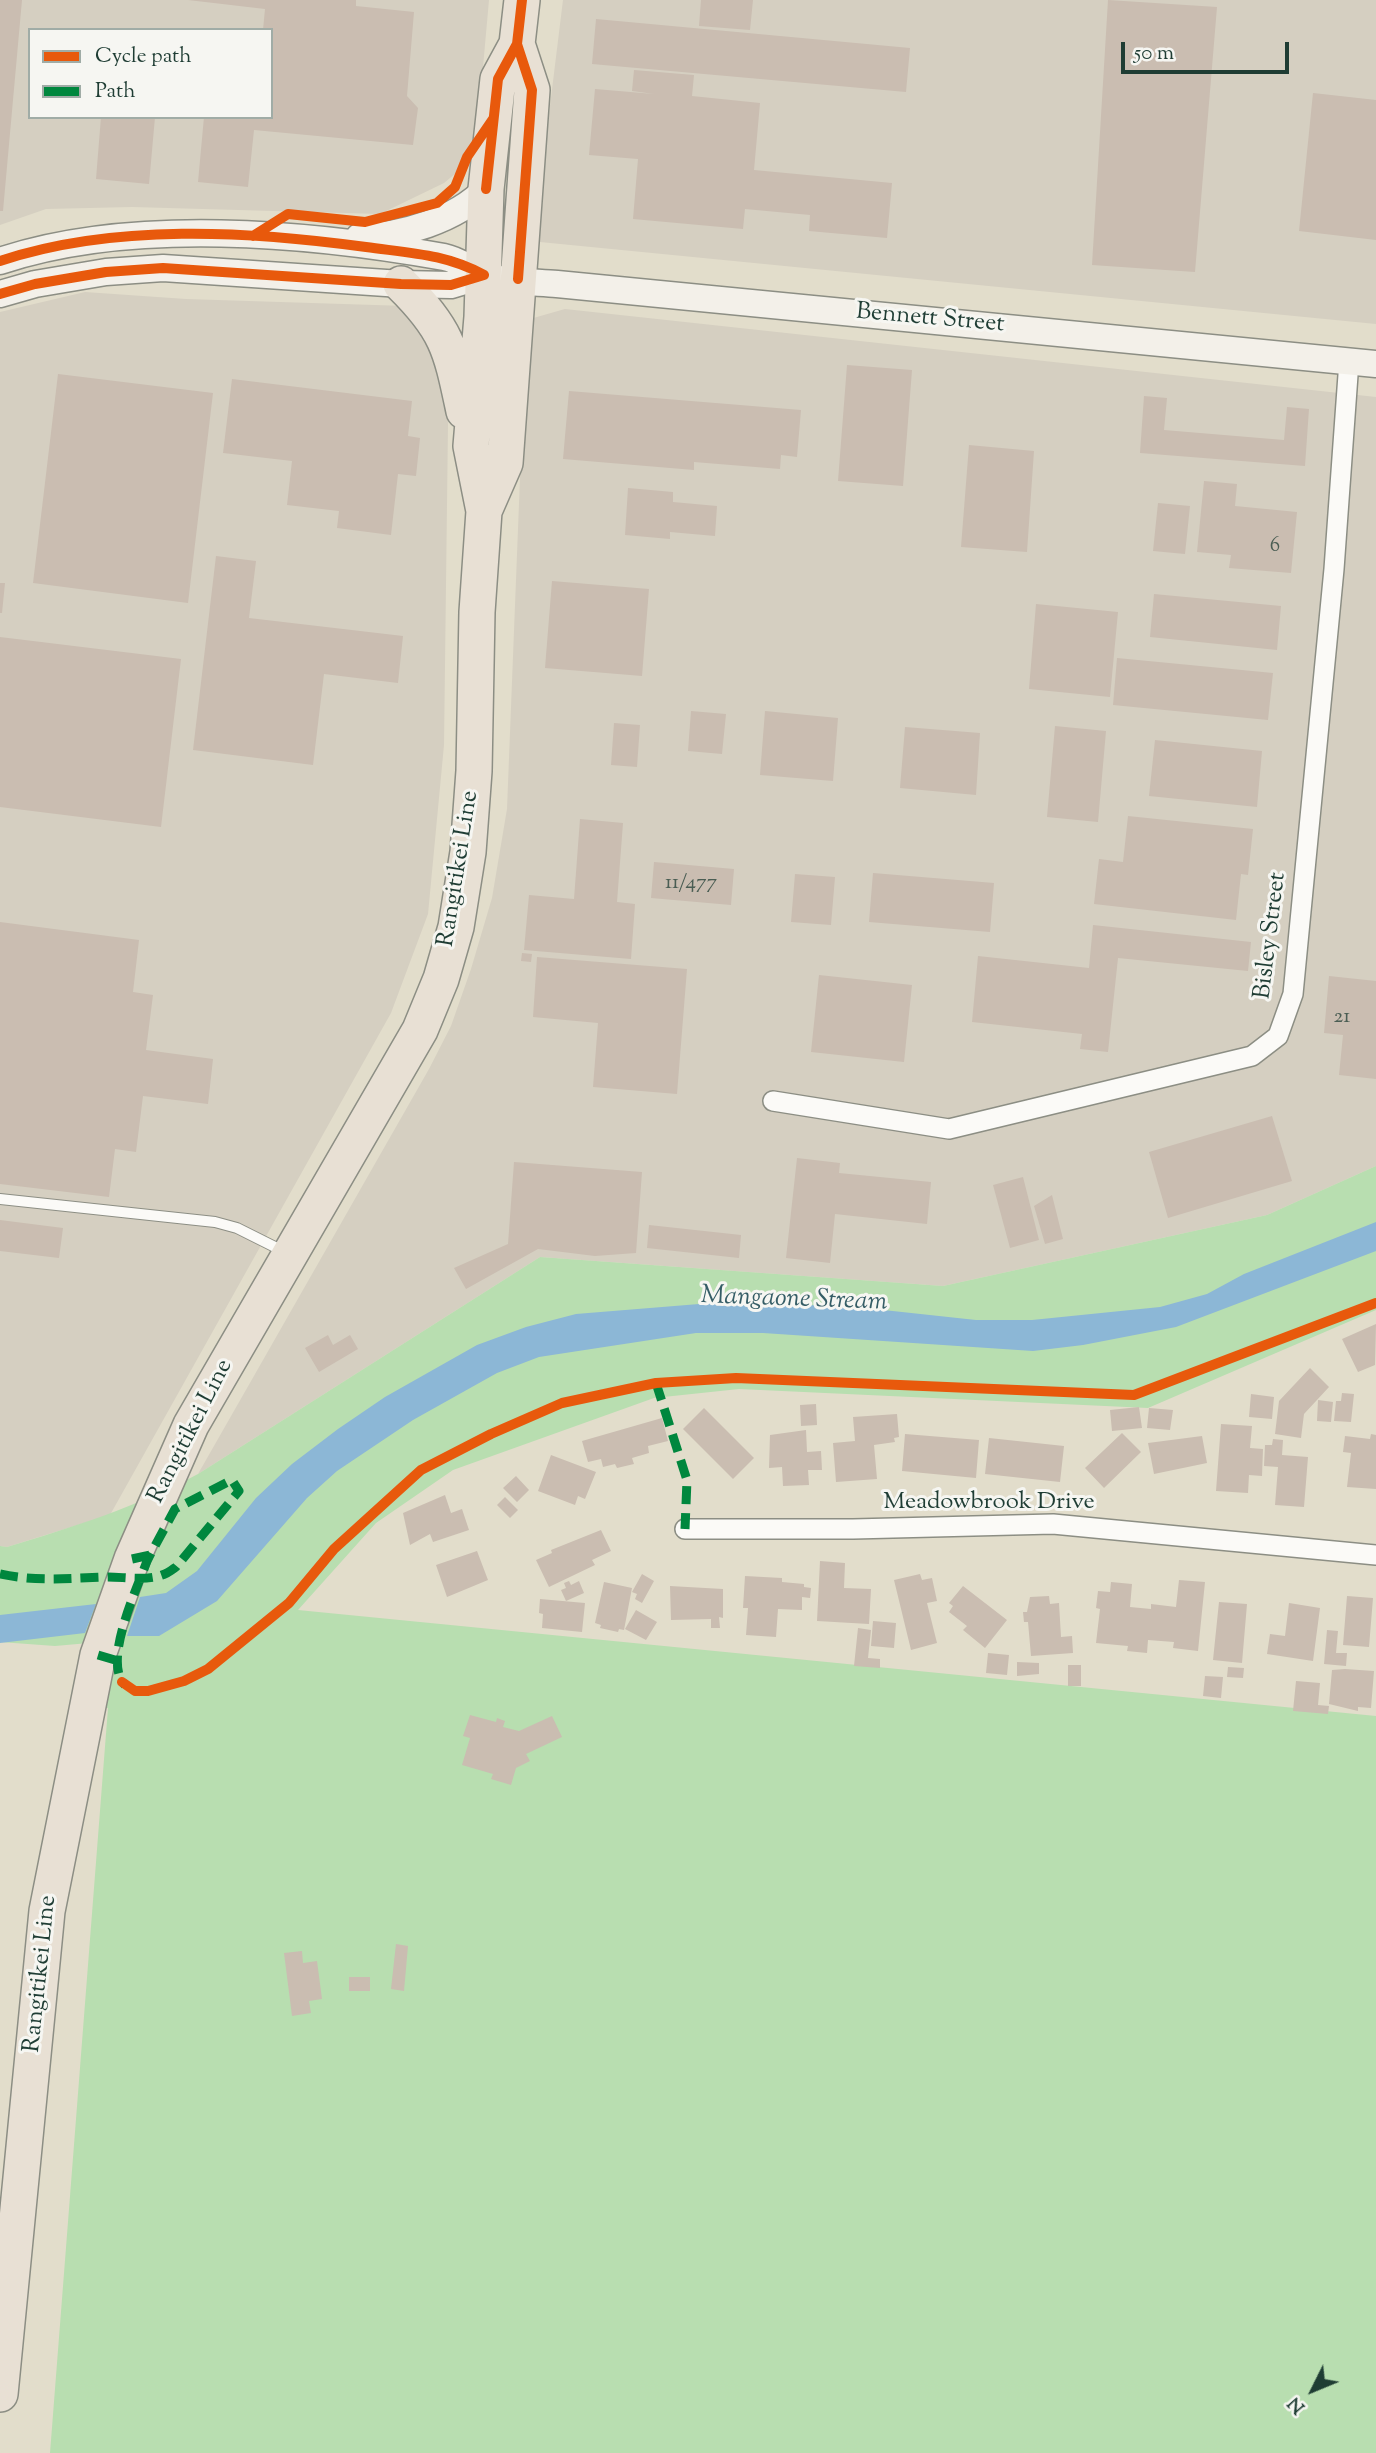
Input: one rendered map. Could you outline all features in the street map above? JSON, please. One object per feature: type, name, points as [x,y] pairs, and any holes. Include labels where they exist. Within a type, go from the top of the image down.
[{"type":"highway","name":"Rangitikei Line","points":[[0,2394],[47,1911],[98,1655],[132,1559],[191,1425],[419,1030],[441,979],[456,927],[468,852],[474,771],[477,612],[484,511],[471,446],[484,275],[486,189],[498,79],[517,44],[522,0]]},
{"type":"highway","name":"Rangitikei Line","points":[[484,511],[505,463],[532,90],[517,44]]},
{"type":"highway","points":[[401,284],[429,312],[445,337],[471,446]]},
{"type":"main road","points":[[0,261],[94,241],[150,235],[221,234],[312,239],[377,237],[438,220],[472,203],[486,189]]},
{"type":"main road","points":[[218,269],[221,234]]},
{"type":"main road","points":[[312,239],[446,258],[484,275]]},
{"type":"main road","points":[[0,294],[35,284],[106,272],[163,268],[218,269],[401,284],[451,285],[484,275]]},
{"type":"main road","name":"Bennett Street","points":[[484,275],[1376,363]]},
{"type":"street","name":"Bisley Street","points":[[773,1101],[948,1129],[1252,1056],[1278,1036],[1293,994],[1332,582],[1349,360]]},
{"type":"street","name":"Meadowbrook Drive","points":[[685,1529],[853,1529],[1053,1524],[1376,1555]]},
{"type":"lane","points":[[0,1199],[215,1222],[237,1228],[289,1254]]},
{"type":"shaded area","points":[[0,0],[489,0],[477,134],[456,173],[444,183],[380,214],[132,207],[46,209],[0,225]]},
{"type":"shaded area","points":[[563,0],[1376,0],[1376,324],[540,242],[535,228]]},
{"type":"shaded area","points":[[85,292],[186,299],[406,306],[445,358],[448,424],[444,745],[428,914],[391,1013],[110,1515],[7,1547],[0,1546],[0,312]]},
{"type":"shaded area","points":[[565,309],[1376,397],[1376,1166],[1267,1215],[943,1286],[540,1257],[198,1474],[429,1069],[451,1026],[471,969],[492,898],[507,809],[520,478],[530,319]]},
{"type":"green space","points":[[1376,1166],[1376,1310],[1148,1408],[739,1389],[654,1398],[453,1470],[376,1523],[298,1610],[1376,1716],[1376,2453],[50,2453],[108,1708],[86,1709],[89,1643],[55,1646],[0,1642],[0,1546],[7,1547],[104,1515],[152,1497],[198,1474],[540,1257],[943,1286],[1267,1215]]},
{"type":"water","points":[[1376,1222],[1376,1251],[1176,1327],[1083,1345],[1033,1351],[763,1333],[696,1333],[539,1357],[497,1373],[413,1420],[337,1471],[307,1498],[217,1601],[159,1636],[127,1636],[140,1597],[166,1593],[197,1571],[256,1498],[292,1464],[385,1397],[477,1345],[526,1327],[576,1314],[736,1301],[865,1308],[976,1320],[1032,1320],[1160,1307],[1207,1294],[1244,1274]]},
{"type":"water","points":[[96,1604],[85,1633],[0,1643],[0,1615]]},
{"type":"building","points":[[0,0],[22,0],[3,211],[0,211]]},
{"type":"building","points":[[188,0],[356,0],[356,6],[414,12],[407,96],[418,108],[413,145],[254,130],[248,187],[198,182],[204,119],[273,119],[273,28],[263,28],[265,9]]},
{"type":"building","points":[[701,0],[753,0],[750,30],[699,26]]},
{"type":"building","points":[[1108,0],[1217,7],[1195,272],[1092,265]]},
{"type":"building","points":[[596,19],[910,48],[906,92],[592,64]]},
{"type":"building","points":[[634,70],[694,75],[692,96],[760,103],[754,170],[892,183],[887,238],[809,231],[810,215],[745,209],[743,229],[633,219],[638,159],[589,155],[595,89],[654,94],[632,91]]},
{"type":"building","points":[[1313,93],[1376,100],[1376,240],[1299,231]]},
{"type":"building","points":[[101,119],[155,119],[149,184],[96,179]]},
{"type":"building","points":[[847,365],[912,370],[903,486],[838,481]]},
{"type":"building","points":[[58,374],[213,393],[188,603],[33,583]]},
{"type":"building","points":[[232,379],[412,401],[408,436],[420,438],[416,476],[398,474],[391,535],[337,528],[339,511],[287,505],[292,461],[223,453]]},
{"type":"building","points":[[569,391],[801,410],[797,457],[781,455],[780,469],[694,462],[694,470],[563,459]]},
{"type":"building","points":[[1144,396],[1167,398],[1164,430],[1284,440],[1287,407],[1309,409],[1305,466],[1140,453]]},
{"type":"building","points":[[969,445],[1034,451],[1027,552],[961,547]]},
{"type":"building","points":[[1204,481],[1237,484],[1235,506],[1297,512],[1291,573],[1229,568],[1231,555],[1197,552]]},
{"type":"building","points":[[628,488],[673,492],[673,502],[717,506],[715,536],[670,532],[670,539],[625,535]]},
{"type":"building","points":[[1158,503],[1190,506],[1185,554],[1153,551]]},
{"type":"building","points":[[216,556],[256,561],[249,618],[403,636],[398,683],[324,674],[313,765],[193,750]]},
{"type":"building","points":[[552,581],[649,589],[642,676],[545,668]]},
{"type":"building","points":[[0,583],[5,583],[2,613],[0,613]]},
{"type":"building","points":[[1154,594],[1281,606],[1277,650],[1150,637]]},
{"type":"building","points":[[1036,604],[1118,612],[1110,697],[1029,689]]},
{"type":"building","points":[[0,637],[181,659],[161,827],[0,807]]},
{"type":"building","points":[[1117,658],[1273,673],[1268,720],[1113,705]]},
{"type":"building","points":[[691,711],[726,714],[722,754],[688,751]]},
{"type":"building","points":[[765,711],[838,718],[833,781],[760,775]]},
{"type":"building","points":[[614,723],[640,725],[637,767],[611,765]]},
{"type":"building","points":[[1055,726],[1106,731],[1098,822],[1047,817]]},
{"type":"building","points":[[905,727],[980,733],[976,795],[900,788]]},
{"type":"building","points":[[1155,740],[1262,751],[1257,807],[1149,796]]},
{"type":"building","points":[[1128,816],[1253,829],[1248,875],[1241,874],[1236,920],[1094,904],[1099,859],[1123,862]]},
{"type":"building","points":[[580,819],[623,823],[617,902],[635,904],[631,959],[524,950],[529,895],[574,899]]},
{"type":"building","points":[[654,862],[734,869],[731,905],[651,898]]},
{"type":"building","points":[[873,873],[994,883],[990,932],[869,922]]},
{"type":"building","points":[[795,874],[835,877],[831,925],[791,922]]},
{"type":"building","points":[[0,922],[139,940],[133,992],[153,995],[146,1050],[213,1059],[208,1104],[143,1096],[136,1152],[115,1149],[109,1197],[0,1184]]},
{"type":"building","points":[[1093,925],[1251,942],[1248,971],[1118,958],[1108,1052],[1080,1049],[1082,1034],[972,1022],[978,956],[1089,968]]},
{"type":"building","points":[[522,953],[532,954],[531,962],[521,961]]},
{"type":"building","points":[[537,957],[687,969],[677,1094],[593,1087],[598,1023],[533,1017]]},
{"type":"building","points":[[819,975],[912,985],[904,1062],[811,1052]]},
{"type":"building","points":[[1329,976],[1376,981],[1376,1079],[1339,1075],[1343,1035],[1324,1033]]},
{"type":"building","points":[[1272,1116],[1292,1181],[1168,1218],[1149,1152]]},
{"type":"building","points":[[797,1158],[840,1163],[839,1173],[931,1182],[927,1224],[835,1214],[830,1263],[786,1258]]},
{"type":"building","points":[[514,1162],[642,1172],[636,1253],[595,1256],[538,1249],[466,1289],[454,1268],[508,1244]]},
{"type":"building","points":[[1023,1177],[1039,1240],[1010,1248],[993,1185]]},
{"type":"building","points":[[1052,1195],[1063,1239],[1045,1244],[1034,1206]]},
{"type":"building","points":[[0,1220],[63,1228],[59,1258],[0,1251]]},
{"type":"building","points":[[649,1225],[741,1235],[739,1258],[647,1248]]},
{"type":"building","points":[[1376,1324],[1375,1365],[1358,1372],[1342,1339]]},
{"type":"building","points":[[328,1335],[333,1345],[350,1335],[358,1349],[319,1372],[305,1348]]},
{"type":"building","points":[[1310,1368],[1329,1387],[1304,1414],[1301,1438],[1275,1434],[1279,1401]]},
{"type":"building","points":[[1342,1393],[1354,1394],[1351,1422],[1334,1421],[1336,1401],[1341,1401]]},
{"type":"building","points":[[1251,1394],[1274,1397],[1272,1419],[1249,1417]]},
{"type":"building","points":[[1318,1400],[1333,1402],[1331,1422],[1317,1421]]},
{"type":"building","points":[[816,1404],[817,1425],[801,1426],[800,1405]]},
{"type":"building","points":[[1139,1407],[1142,1428],[1112,1431],[1110,1410]]},
{"type":"building","points":[[704,1408],[754,1458],[733,1479],[683,1429]]},
{"type":"building","points":[[1149,1408],[1173,1410],[1170,1430],[1147,1428]]},
{"type":"building","points":[[897,1414],[899,1437],[894,1438],[895,1442],[874,1445],[877,1479],[836,1482],[833,1443],[855,1441],[853,1417]]},
{"type":"building","points":[[662,1418],[668,1441],[648,1446],[649,1453],[632,1458],[634,1464],[617,1468],[615,1464],[603,1467],[601,1459],[588,1462],[582,1441]]},
{"type":"building","points":[[1221,1424],[1252,1426],[1250,1448],[1263,1449],[1262,1476],[1249,1475],[1248,1493],[1216,1491]]},
{"type":"building","points":[[806,1430],[807,1452],[821,1451],[822,1470],[808,1470],[809,1485],[783,1486],[782,1467],[769,1468],[770,1435]]},
{"type":"building","points":[[1122,1433],[1141,1452],[1104,1488],[1085,1468]]},
{"type":"building","points":[[905,1434],[979,1440],[976,1478],[902,1471]]},
{"type":"building","points":[[1371,1434],[1376,1435],[1376,1489],[1347,1487],[1351,1453],[1343,1452],[1345,1436],[1370,1439]]},
{"type":"building","points":[[1202,1436],[1207,1463],[1154,1474],[1148,1443]]},
{"type":"building","points":[[989,1438],[1064,1446],[1060,1482],[985,1474]]},
{"type":"building","points":[[1273,1439],[1283,1440],[1282,1455],[1308,1457],[1304,1507],[1275,1505],[1278,1467],[1264,1466],[1265,1445],[1272,1445]]},
{"type":"building","points":[[551,1455],[596,1472],[585,1499],[578,1496],[575,1505],[538,1491]]},
{"type":"building","points":[[516,1476],[529,1490],[517,1502],[503,1488]]},
{"type":"building","points":[[445,1495],[451,1513],[462,1509],[469,1530],[433,1542],[430,1534],[410,1545],[403,1513]]},
{"type":"building","points":[[505,1497],[518,1510],[510,1518],[497,1505]]},
{"type":"building","points":[[601,1530],[611,1551],[592,1560],[595,1565],[549,1587],[536,1560],[552,1553],[551,1550]]},
{"type":"building","points":[[477,1551],[488,1580],[447,1597],[436,1565]]},
{"type":"building","points":[[820,1561],[845,1563],[844,1588],[871,1589],[869,1624],[817,1621]]},
{"type":"building","points":[[642,1574],[654,1581],[642,1603],[635,1599],[637,1594],[632,1592]]},
{"type":"building","points":[[920,1574],[922,1580],[932,1578],[937,1601],[927,1603],[937,1643],[911,1650],[894,1580]]},
{"type":"building","points":[[745,1576],[782,1578],[782,1582],[804,1584],[804,1587],[811,1588],[810,1598],[802,1597],[802,1610],[778,1609],[776,1637],[746,1635],[748,1608],[743,1608]]},
{"type":"building","points":[[1179,1580],[1205,1582],[1198,1651],[1173,1648],[1174,1642],[1148,1640],[1147,1653],[1127,1651],[1128,1646],[1096,1643],[1100,1609],[1096,1608],[1098,1591],[1110,1592],[1111,1582],[1132,1584],[1130,1607],[1151,1609],[1151,1604],[1176,1607]]},
{"type":"building","points":[[569,1581],[571,1585],[579,1581],[584,1593],[566,1601],[561,1590],[566,1588],[564,1583]]},
{"type":"building","points":[[604,1582],[632,1588],[624,1630],[619,1629],[618,1632],[600,1628],[601,1625],[595,1623]]},
{"type":"building","points":[[670,1586],[723,1589],[723,1618],[719,1617],[720,1628],[711,1628],[711,1619],[671,1620]]},
{"type":"building","points":[[963,1586],[1007,1620],[985,1648],[963,1630],[967,1626],[949,1612],[953,1606],[949,1603]]},
{"type":"building","points":[[1049,1596],[1050,1604],[1059,1603],[1061,1637],[1072,1636],[1073,1653],[1031,1656],[1028,1622],[1024,1622],[1023,1612],[1027,1612],[1030,1597]]},
{"type":"building","points":[[1347,1596],[1373,1598],[1369,1647],[1343,1645]]},
{"type":"building","points":[[540,1599],[585,1603],[582,1632],[542,1628]]},
{"type":"building","points":[[1219,1602],[1247,1604],[1242,1663],[1213,1660]]},
{"type":"building","points":[[1289,1603],[1320,1608],[1313,1661],[1267,1654],[1270,1634],[1285,1636]]},
{"type":"building","points":[[636,1610],[657,1622],[646,1640],[625,1629]]},
{"type":"building","points":[[873,1621],[896,1623],[894,1648],[871,1646]]},
{"type":"building","points":[[858,1628],[871,1630],[868,1658],[880,1659],[880,1668],[854,1666]]},
{"type":"building","points":[[1327,1630],[1338,1631],[1336,1653],[1347,1653],[1346,1666],[1324,1664]]},
{"type":"building","points":[[988,1653],[1009,1655],[1007,1675],[986,1673]]},
{"type":"building","points":[[1017,1662],[1039,1663],[1039,1674],[1017,1676]]},
{"type":"building","points":[[1068,1665],[1081,1665],[1081,1686],[1068,1686]]},
{"type":"building","points":[[1228,1667],[1244,1668],[1243,1678],[1227,1677]]},
{"type":"building","points":[[1332,1670],[1374,1671],[1371,1708],[1358,1707],[1358,1711],[1329,1704]]},
{"type":"building","points":[[1205,1676],[1223,1677],[1221,1698],[1203,1696]]},
{"type":"building","points":[[1296,1681],[1320,1683],[1318,1705],[1329,1706],[1328,1714],[1293,1711]]},
{"type":"building","points":[[470,1715],[496,1722],[497,1718],[505,1721],[503,1727],[519,1731],[552,1716],[562,1737],[526,1754],[530,1761],[516,1768],[511,1785],[491,1779],[493,1774],[462,1765],[470,1738],[463,1736]]},
{"type":"building","points":[[396,1944],[408,1946],[404,1991],[391,1989]]},
{"type":"building","points":[[302,1951],[303,1963],[317,1961],[322,1999],[309,2001],[311,2013],[292,2016],[284,1953]]},
{"type":"building","points":[[349,1977],[370,1977],[370,1991],[349,1991]]},
{"type":"marked path","points":[[656,1383],[687,1480],[685,1529]]},
{"type":"marked path","points":[[0,1574],[54,1579],[108,1577],[135,1578],[142,1578],[166,1574],[176,1567],[239,1491],[232,1480],[175,1509],[150,1555],[142,1573],[136,1589],[130,1606],[119,1643],[117,1660],[119,1674],[125,1685]]},
{"type":"marked path","points":[[132,1559],[150,1555]]},
{"type":"marked path","points":[[98,1655],[115,1660]]},
{"type":"cycle path","points":[[486,189],[498,79],[517,44],[522,0]]},
{"type":"cycle path","points":[[517,44],[532,90],[518,279]]},
{"type":"cycle path","points":[[253,236],[288,214],[365,222],[437,203],[455,187],[467,157],[493,119]]},
{"type":"cycle path","points":[[0,261],[89,241],[135,236],[229,234],[321,241],[412,253],[441,258],[484,275]]},
{"type":"cycle path","points":[[0,294],[35,284],[106,272],[163,268],[401,284],[451,285],[484,275]]},
{"type":"cycle path","points":[[122,1682],[135,1691],[148,1691],[184,1681],[208,1669],[289,1603],[334,1549],[421,1470],[491,1434],[562,1403],[656,1383],[736,1378],[1134,1395],[1376,1303]]},
{"type":"water label","name":"Mangaone Stream","points":[[794,1301]]}]
